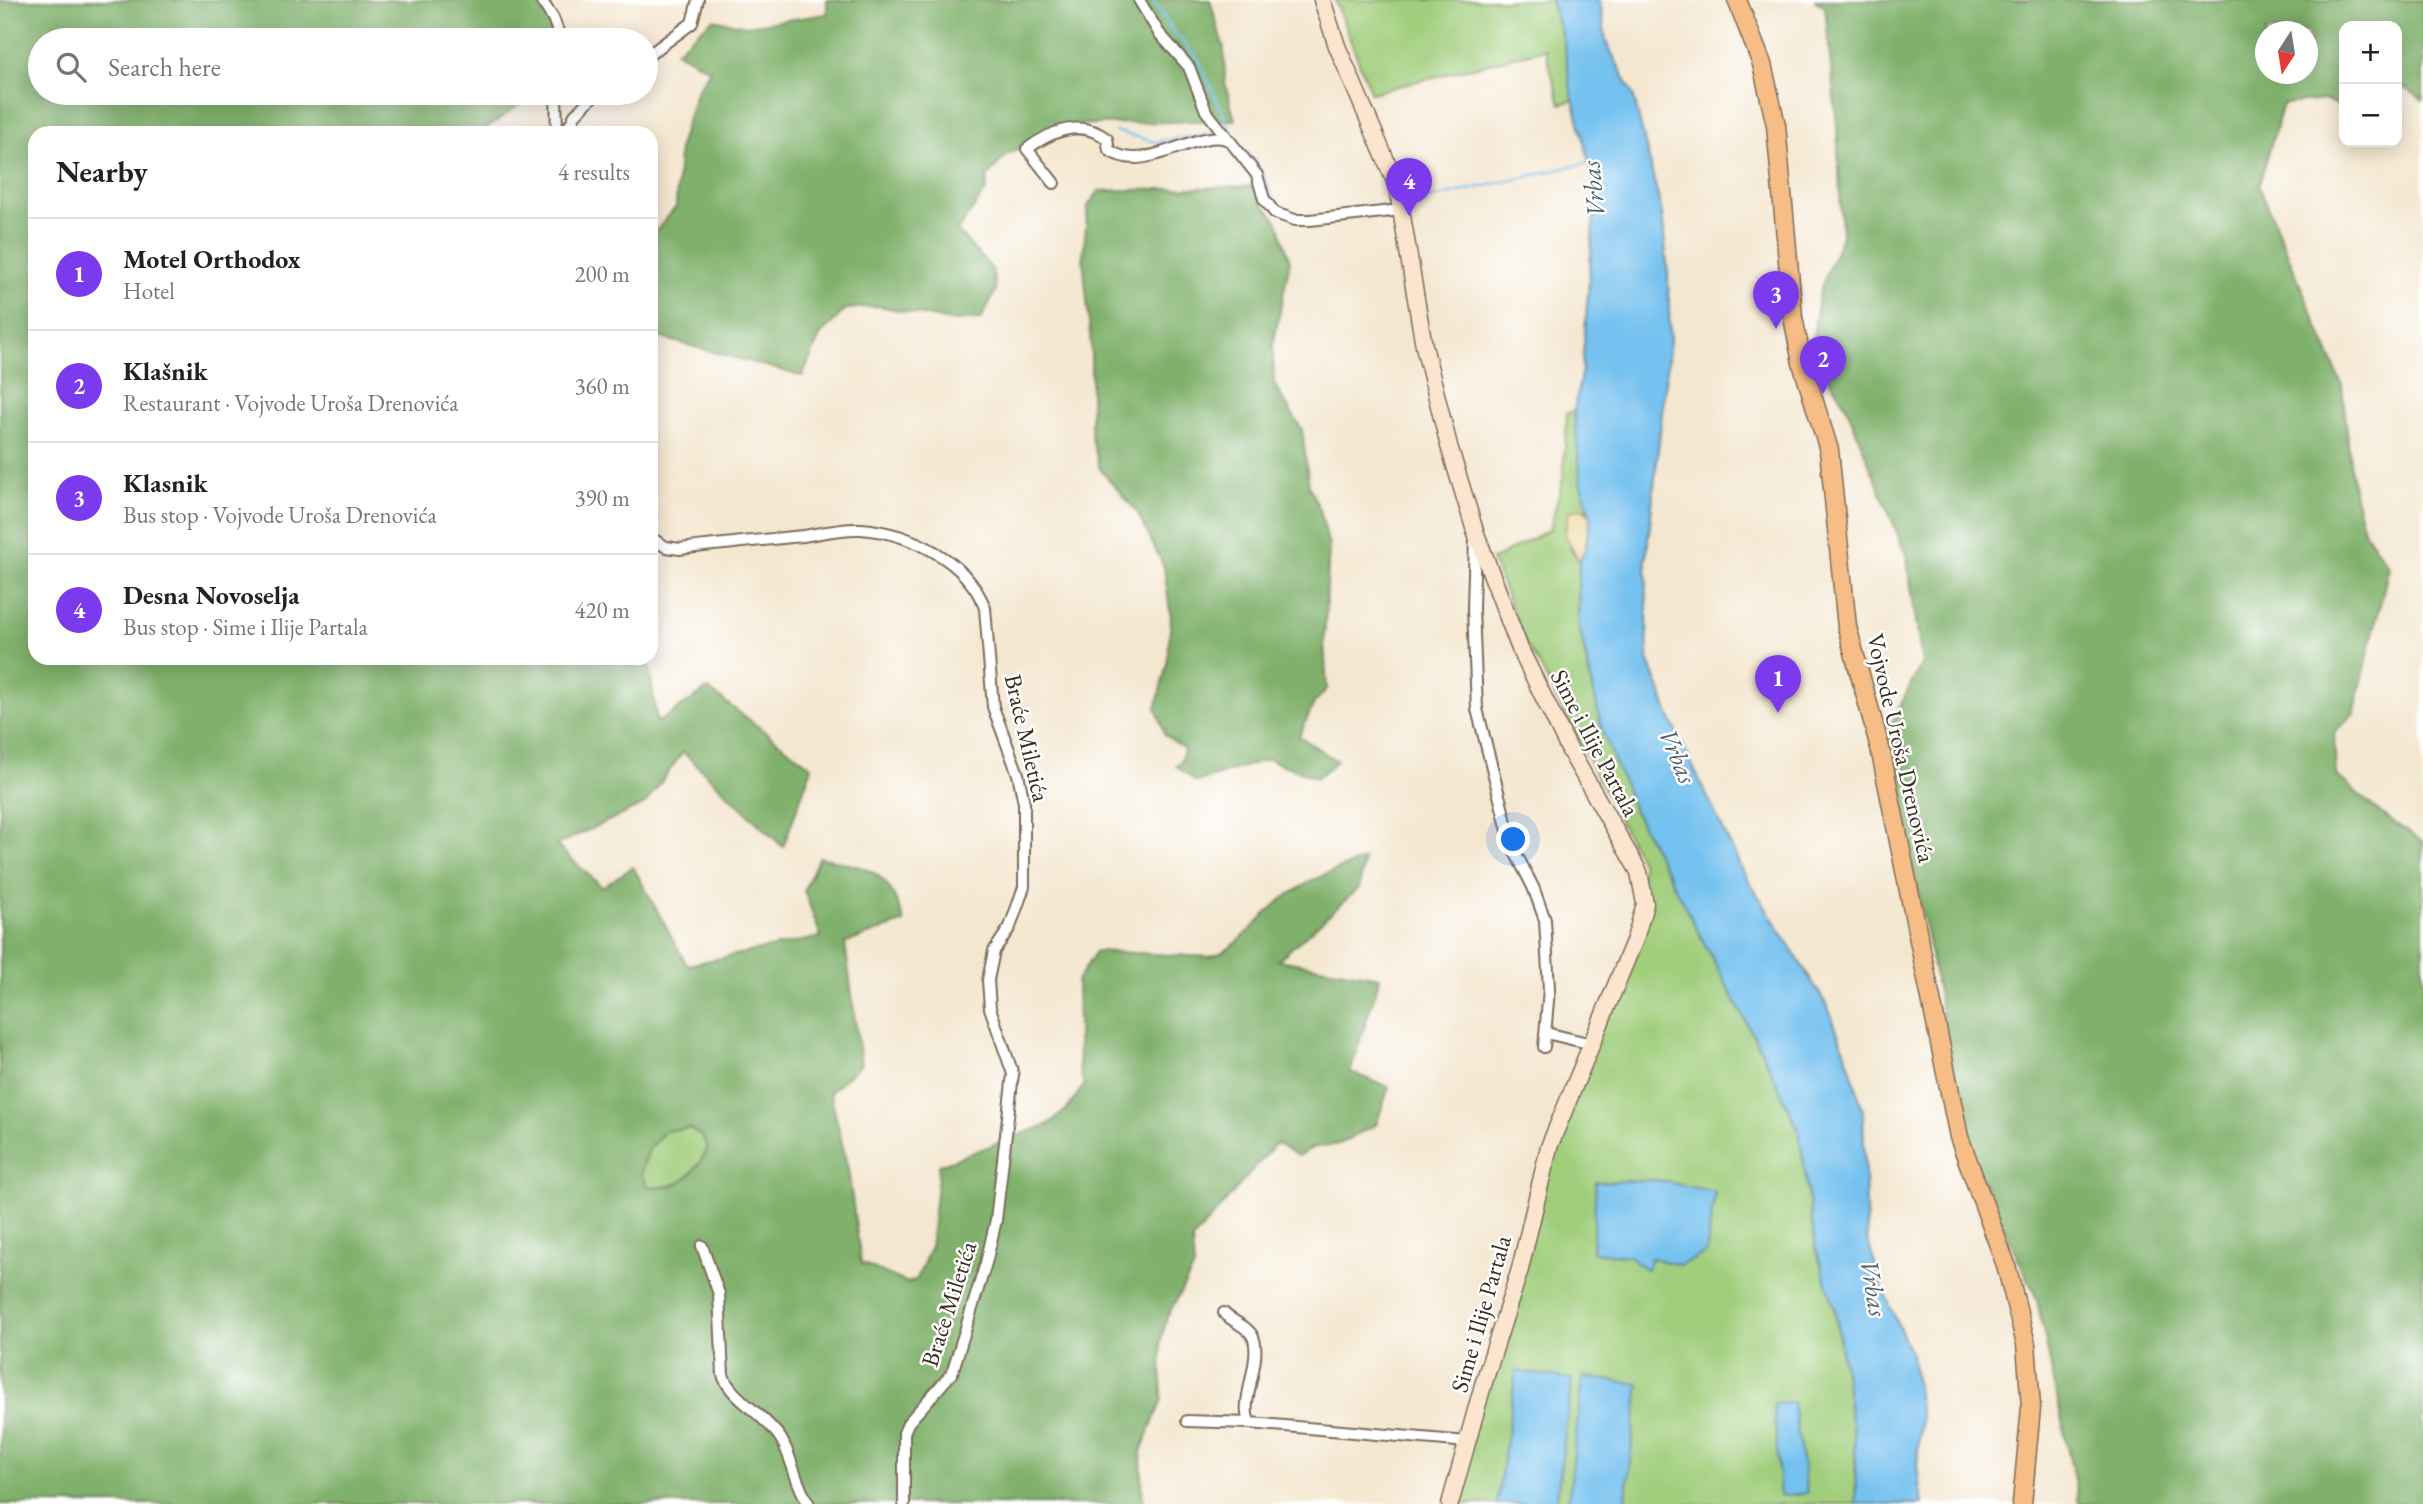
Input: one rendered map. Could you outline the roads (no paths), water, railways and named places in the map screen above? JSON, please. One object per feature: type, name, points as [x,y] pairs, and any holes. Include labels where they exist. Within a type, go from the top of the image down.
[{"type":"main road","name":"Vojvode Uroša Drenovića","points":[[1737,0],[1762,64],[1774,113],[1793,317],[1802,363],[1829,450],[1847,627],[1880,748],[1959,1137],[2006,1265],[2024,1331],[2031,1408],[2022,1504]]},
{"type":"street","points":[[541,0],[557,28]]},
{"type":"street","points":[[658,48],[692,23],[698,0]]},
{"type":"street","points":[[1139,0],[1160,33],[1189,67],[1206,111],[1257,175],[1264,199],[1282,217],[1310,220],[1401,209]]},
{"type":"street","name":"Sime i Ilije Partala","points":[[1322,0],[1340,53],[1390,164],[1401,209],[1416,306],[1434,392],[1475,531],[1520,649],[1570,751],[1636,862],[1645,904],[1640,925],[1549,1147],[1516,1287],[1483,1385],[1450,1504]]},
{"type":"street","points":[[556,105],[557,126]]},
{"type":"street","points":[[570,126],[585,105]]},
{"type":"street","points":[[1054,183],[1027,149],[1044,137],[1064,129],[1091,129],[1107,139],[1109,150],[1114,154],[1130,156],[1172,152],[1208,137],[1226,139]]},
{"type":"street","name":"Braće Miletića","points":[[658,542],[666,547],[680,549],[847,529],[876,531],[925,548],[964,571],[980,593],[985,608],[993,707],[1018,774],[1024,803],[1024,887],[1010,927],[994,951],[988,980],[990,1008],[1013,1074],[1013,1083],[990,1248],[952,1373],[908,1423],[904,1433],[904,1504]]},
{"type":"street","points":[[1475,531],[1473,608],[1476,709],[1512,846],[1534,887],[1545,920],[1549,989],[1544,1047]]},
{"type":"street","points":[[1546,1033],[1592,1044]]},
{"type":"street","points":[[702,1246],[719,1294],[723,1375],[728,1387],[750,1403],[781,1439],[801,1492],[809,1504]]},
{"type":"street","points":[[1224,1313],[1252,1335],[1255,1347],[1247,1420],[1250,1423]]},
{"type":"street","points":[[1186,1421],[1250,1423],[1468,1442]]},
{"type":"water","name":"Vrbas","points":[[1551,0],[1600,0],[1606,42],[1633,94],[1662,213],[1670,340],[1646,560],[1648,659],[1672,722],[1742,870],[1828,1007],[1850,1066],[1863,1111],[1867,1239],[1884,1292],[1911,1354],[1921,1413],[1917,1466],[1922,1504],[1856,1504],[1855,1444],[1835,1308],[1816,1249],[1799,1131],[1762,1052],[1635,812],[1602,730],[1578,621],[1579,561],[1585,550],[1591,516],[1581,485],[1574,411],[1582,369],[1596,189],[1571,91],[1564,44]]},
{"type":"water","points":[[1657,1180],[1715,1192],[1706,1253],[1680,1265],[1651,1258],[1647,1270],[1629,1256],[1592,1252],[1596,1182]]},
{"type":"water","points":[[1516,1371],[1572,1379],[1556,1504],[1497,1504]]},
{"type":"water","points":[[1583,1377],[1639,1384],[1625,1504],[1568,1504]]},
{"type":"water","points":[[1793,1402],[1807,1493],[1780,1496],[1774,1404]]},
{"type":"waterway","points":[[1153,0],[1172,30],[1199,61],[1233,136]]},
{"type":"waterway","points":[[1115,131],[1155,142],[1217,132]]},
{"type":"waterway","points":[[1236,141],[1258,165],[1274,200],[1290,213]]},
{"type":"waterway","name":"Vrbas","points":[[1410,203],[1591,162]]},
{"type":"place","name":"Desna Novoselja","points":[[1409,216]]},
{"type":"place","name":"Klasnik","points":[[1776,329]]},
{"type":"place","name":"Klašnik","points":[[1823,394]]},
{"type":"place","name":"Motel Orthodox","points":[[1778,713]]}]
